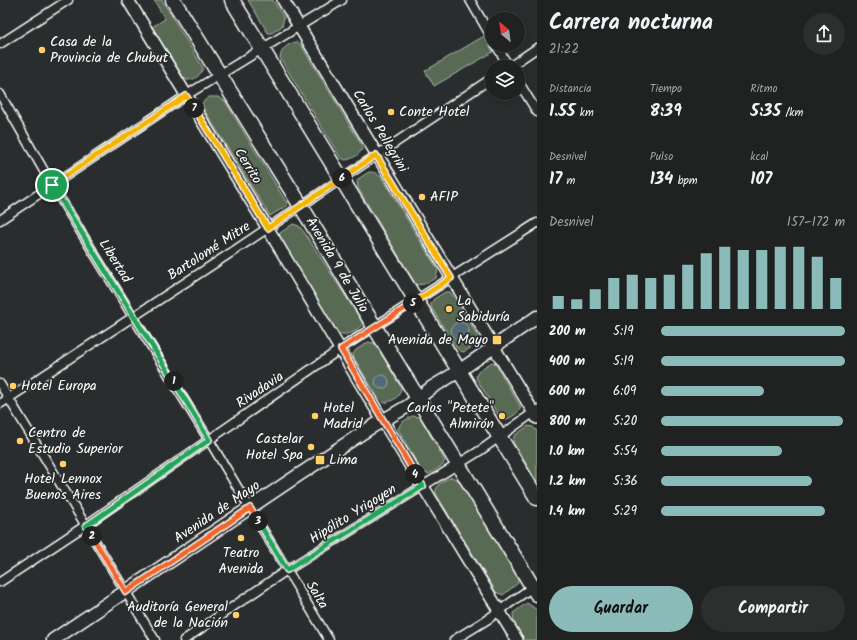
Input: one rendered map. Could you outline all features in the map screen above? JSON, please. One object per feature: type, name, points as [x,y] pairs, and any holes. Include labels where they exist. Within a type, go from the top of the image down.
[{"type":"highway","name":"Avenida 9 de Julio","points":[[173,0],[536,588]]},
{"type":"highway","points":[[232,0],[537,498]]},
{"type":"main road","name":"Avenida de Mayo","points":[[53,640],[370,428],[459,371],[537,317]]},
{"type":"street","points":[[0,44],[68,0]]},
{"type":"street","name":"Cerrito","points":[[128,0],[341,349]]},
{"type":"street","name":"Carlos Pellegrini","points":[[283,0],[493,347],[536,414]]},
{"type":"street","points":[[0,220],[186,96],[342,0]]},
{"type":"street","points":[[470,0],[485,26]]},
{"type":"street","points":[[519,60],[537,48]]},
{"type":"street","name":"Bartolomé Mitre","points":[[0,404],[268,228],[485,83]]},
{"type":"street","points":[[525,92],[537,112]]},
{"type":"street","name":"Libertad","points":[[0,94],[52,185],[209,440]]},
{"type":"street","name":"Rivadavia","points":[[0,582],[86,526],[341,349],[537,223]]},
{"type":"street","points":[[341,349],[383,421],[517,640]]},
{"type":"street","points":[[0,384],[155,640]]},
{"type":"street","name":"Hipólito Yrigoyen","points":[[184,640],[287,570],[459,464],[536,414]]},
{"type":"street","name":"Salta","points":[[209,440],[329,640]]},
{"type":"street","points":[[454,640],[499,610],[536,588]]},
{"type":"green space","points":[[154,0],[162,0],[203,68],[199,75],[195,78],[187,80],[184,78],[152,27],[165,19]]},
{"type":"green space","points":[[248,0],[273,0],[284,18],[282,26],[272,33],[268,33]]},
{"type":"green space","points":[[484,36],[485,52],[493,52],[434,86],[425,71]]},
{"type":"green space","points":[[297,42],[301,45],[363,147],[358,154],[351,159],[345,160],[340,157],[280,58],[286,47]]},
{"type":"green space","points":[[209,97],[218,97],[225,101],[288,205],[270,216],[205,111],[202,103]]},
{"type":"green space","points":[[369,172],[375,173],[381,177],[438,270],[436,278],[424,284],[416,285],[358,188],[357,181]]},
{"type":"green space","points":[[293,224],[299,226],[304,232],[363,323],[355,331],[347,334],[340,334],[337,332],[279,237],[280,233]]},
{"type":"green space","points":[[445,292],[450,292],[455,298],[477,335],[478,341],[475,345],[464,352],[460,351],[456,347],[431,307],[431,303],[434,299]]},
{"type":"green space","points":[[368,342],[374,343],[377,347],[401,387],[401,391],[398,396],[390,401],[383,403],[379,399],[354,358],[353,354],[356,350]]},
{"type":"green space","points":[[492,362],[495,363],[521,408],[513,416],[505,420],[502,420],[499,416],[476,378],[479,370]]},
{"type":"green space","points":[[412,416],[420,417],[445,461],[442,466],[429,474],[422,472],[398,429],[401,423]]},
{"type":"green space","points":[[528,426],[533,427],[537,431],[537,482],[513,442],[514,436]]},
{"type":"green space","points":[[451,477],[460,480],[517,576],[518,583],[503,595],[496,592],[436,494],[438,485]]},
{"type":"green space","points":[[527,603],[537,610],[537,640],[523,640],[514,623],[513,613]]},
{"type":"water","points":[[456,322],[464,322],[469,327],[467,338],[464,340],[456,340],[451,335],[451,327]]},
{"type":"water","points":[[379,375],[385,375],[389,379],[389,385],[385,389],[379,389],[375,385],[375,379]]},
{"type":"place","name":"Casa de la Provincia de Chubut","points":[[42,50]]},
{"type":"place","name":"Conte Hotel","points":[[391,112]]},
{"type":"place","name":"AFIP","points":[[422,197]]},
{"type":"place","name":"La Sabiduría","points":[[449,309]]},
{"type":"place","name":"Avenida de Mayo","points":[[497,340]]},
{"type":"place","name":"Hotel Europa","points":[[13,386]]},
{"type":"place","name":"Hotel Madrid","points":[[315,416]]},
{"type":"place","name":"Carlos \"Petete\" Almirón","points":[[502,416]]},
{"type":"place","name":"Centro de Estudio Superior","points":[[20,441]]},
{"type":"place","name":"Castelar Hotel Spa","points":[[311,447]]},
{"type":"place","name":"Lima","points":[[320,460]]},
{"type":"place","name":"Hotel Lennox Buenos Aires","points":[[63,464]]},
{"type":"place","name":"Teatro Avenida","points":[[241,538]]},
{"type":"place","name":"Auditoría General de la Nación","points":[[236,615]]},
{"type":"route","points":[[186,96],[268,228],[376,155],[451,278],[393,314],[341,349],[423,486],[287,570],[250,508],[126,592],[86,526],[209,440],[136,319],[52,185],[186,96]]}]
